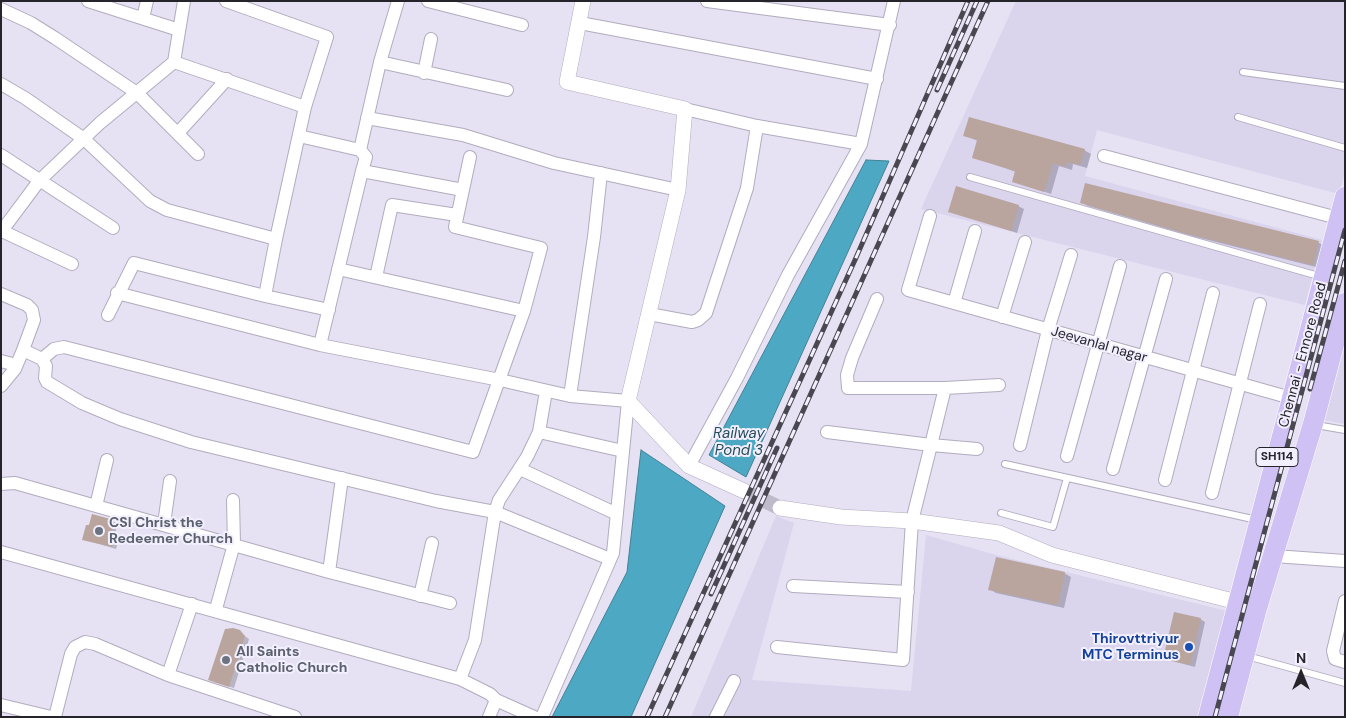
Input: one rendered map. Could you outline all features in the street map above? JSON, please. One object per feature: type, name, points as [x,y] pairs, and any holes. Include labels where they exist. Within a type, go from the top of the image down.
[{"type":"main road","name":"Chennai - Ennore Road","points":[[1208,717],[1261,521],[1291,398],[1342,219],[1345,197]]},
{"type":"main road","name":"Chennai - Ennore Road","points":[[1228,717],[1257,608],[1342,329],[1345,303]]},
{"type":"main road","points":[[1286,418],[1313,424]]},
{"type":"street","points":[[88,1],[179,30]]},
{"type":"street","points":[[143,18],[147,1]]},
{"type":"street","points":[[72,264],[2,232],[39,182],[84,138],[174,62],[184,1]]},
{"type":"street","points":[[360,150],[380,62],[398,1]]},
{"type":"street","points":[[428,1],[522,26]]},
{"type":"street","points":[[583,1],[567,82],[757,126],[861,144]]},
{"type":"street","points":[[707,1],[890,25]]},
{"type":"street","points":[[689,466],[737,378],[788,275],[861,144],[894,1]]},
{"type":"street","points":[[234,2],[327,37],[305,107],[265,296]]},
{"type":"street","points":[[1,9],[55,38],[137,93],[198,154]]},
{"type":"street","points":[[580,23],[876,79]]},
{"type":"street","points":[[424,73],[431,39]]},
{"type":"street","points":[[174,62],[305,107]]},
{"type":"street","points":[[380,62],[507,90]]},
{"type":"street","points":[[178,133],[227,79]]},
{"type":"street","points":[[1,84],[84,138],[150,200],[167,210],[276,239]]},
{"type":"street","points":[[542,717],[613,553],[628,401],[678,190],[685,109]]},
{"type":"street","points":[[367,118],[463,135],[554,162],[678,190]]},
{"type":"street","points":[[649,314],[692,322],[698,320],[706,312],[747,188],[757,126]]},
{"type":"street","points":[[299,136],[360,150],[366,157],[320,345]]},
{"type":"street","points":[[1,155],[39,182],[113,228]]},
{"type":"street","points":[[1104,156],[1342,219]]},
{"type":"street","points":[[42,359],[54,349],[64,347],[473,452],[524,311],[541,248],[455,227],[470,157]]},
{"type":"street","points":[[362,171],[463,190]]},
{"type":"street","points":[[570,396],[594,237],[600,173]]},
{"type":"street","points":[[376,277],[392,205],[458,215]]},
{"type":"street","name":"Jeevanlal nagar","points":[[930,216],[908,290],[1291,398]]},
{"type":"street","points":[[954,303],[975,231]]},
{"type":"street","points":[[1002,317],[1025,242]]},
{"type":"street","points":[[1020,445],[1048,330],[1071,255]]},
{"type":"street","points":[[108,315],[117,293],[134,263],[329,310]]},
{"type":"street","points":[[1068,456],[1097,344],[1120,266]]},
{"type":"street","points":[[338,269],[524,311]]},
{"type":"street","points":[[1113,469],[1166,279]]},
{"type":"street","points":[[117,293],[320,345],[500,380],[570,396],[628,401],[689,466],[744,492]]},
{"type":"street","points":[[1164,480],[1213,293]]},
{"type":"street","points":[[1,294],[32,310],[34,320],[16,365],[1,386]]},
{"type":"street","points":[[877,299],[852,358],[847,375],[848,388],[945,388],[999,385]]},
{"type":"street","points":[[1212,493],[1238,383],[1260,304]]},
{"type":"street","points":[[23,350],[42,359],[46,366],[45,378],[50,386],[120,419],[191,442],[436,501],[495,512],[610,560]]},
{"type":"street","points":[[1,362],[16,365]]},
{"type":"street","points":[[777,647],[904,660],[912,521],[945,388]]},
{"type":"street","points":[[460,679],[475,640],[495,512],[499,500],[520,468],[538,432],[546,390]]},
{"type":"street","points":[[538,432],[623,451]]},
{"type":"street","points":[[827,432],[977,448]]},
{"type":"street","points":[[96,506],[107,460]]},
{"type":"street","points":[[520,468],[616,514]]},
{"type":"street","points":[[329,572],[342,478]]},
{"type":"street","points":[[164,524],[170,481]]},
{"type":"street","points":[[1,484],[15,483],[329,572],[450,603]]},
{"type":"street","points":[[216,609],[234,544],[233,500]]},
{"type":"street","points":[[780,508],[841,517],[912,521],[1000,533],[1052,555],[1257,608]]},
{"type":"street","points":[[420,596],[432,543]]},
{"type":"street","points":[[1,552],[216,609],[460,679],[490,694],[496,700],[534,717]]},
{"type":"street","points":[[1274,556],[1345,561]]},
{"type":"street","points":[[792,586],[908,592]]},
{"type":"street","points":[[1345,602],[1333,652],[1334,659],[1345,662]]},
{"type":"street","points":[[168,675],[192,604]]},
{"type":"street","points":[[1,704],[53,717],[71,654],[79,643],[95,644],[168,675],[296,717]]},
{"type":"street","points":[[716,717],[734,681]]},
{"type":"street","points":[[489,717],[496,700]]},
{"type":"lane","points":[[1243,72],[1345,86]]},
{"type":"lane","points":[[1238,117],[1345,148]]},
{"type":"lane","points":[[970,177],[1324,278]]},
{"type":"lane","points":[[1313,424],[1345,430]]},
{"type":"lane","points":[[1005,464],[1261,521]]},
{"type":"lane","points":[[1001,513],[1053,526],[1067,478]]},
{"type":"lane","points":[[1244,655],[1345,683]]},
{"type":"shaded area","points":[[1016,1],[1345,1],[1345,172],[1339,194],[1097,130],[1085,176],[1322,240],[1305,305],[921,209]]},
{"type":"shaded area","points":[[1345,339],[1345,424],[1324,420]]},
{"type":"shaded area","points":[[776,516],[794,523],[752,680],[911,691],[926,535],[996,555],[1227,611],[1198,717],[691,717]]},
{"type":"water","name":"Railway Pond 3","points":[[866,160],[889,161],[746,477],[709,455]]},
{"type":"water","points":[[641,450],[725,506],[631,717],[552,717],[627,572]]},
{"type":"building","points":[[969,117],[1085,149],[1080,165],[1067,162],[1065,167],[1053,163],[1044,192],[1012,182],[1015,171],[972,158],[977,140],[963,136]]},
{"type":"building","points":[[1085,183],[1319,241],[1313,265],[1184,233],[1080,203]]},
{"type":"building","points":[[956,186],[1019,205],[1011,231],[948,212]]},
{"type":"building","name":"CSI Christ the Redeemer Church","points":[[92,514],[114,520],[111,531],[116,532],[112,547],[82,540],[86,525],[89,525]]},
{"type":"building","points":[[996,557],[1065,572],[1058,605],[988,590]]},
{"type":"building","points":[[1174,612],[1201,618],[1190,665],[1163,659]]},
{"type":"building","name":"All Saints Catholic Church","points":[[233,628],[240,630],[245,636],[229,687],[208,680],[225,629]]},
{"type":"tunnel","points":[[744,491],[780,508]]},
{"type":"railway","points":[[647,717],[855,260],[968,1]]},
{"type":"railway","points":[[937,90],[977,1]]},
{"type":"railway","points":[[665,717],[988,1]]},
{"type":"railway","points":[[1215,717],[1345,230]]},
{"type":"railway","points":[[1310,389],[1345,261]]},
{"type":"railway","points":[[711,594],[777,448]]},
{"type":"place","name":"CSI Christ the Redeemer Church","points":[[99,531]]},
{"type":"place","name":"Thirovttriyur MTC Terminus","points":[[1189,647]]},
{"type":"place","name":"All Saints Catholic Church","points":[[226,660]]}]
